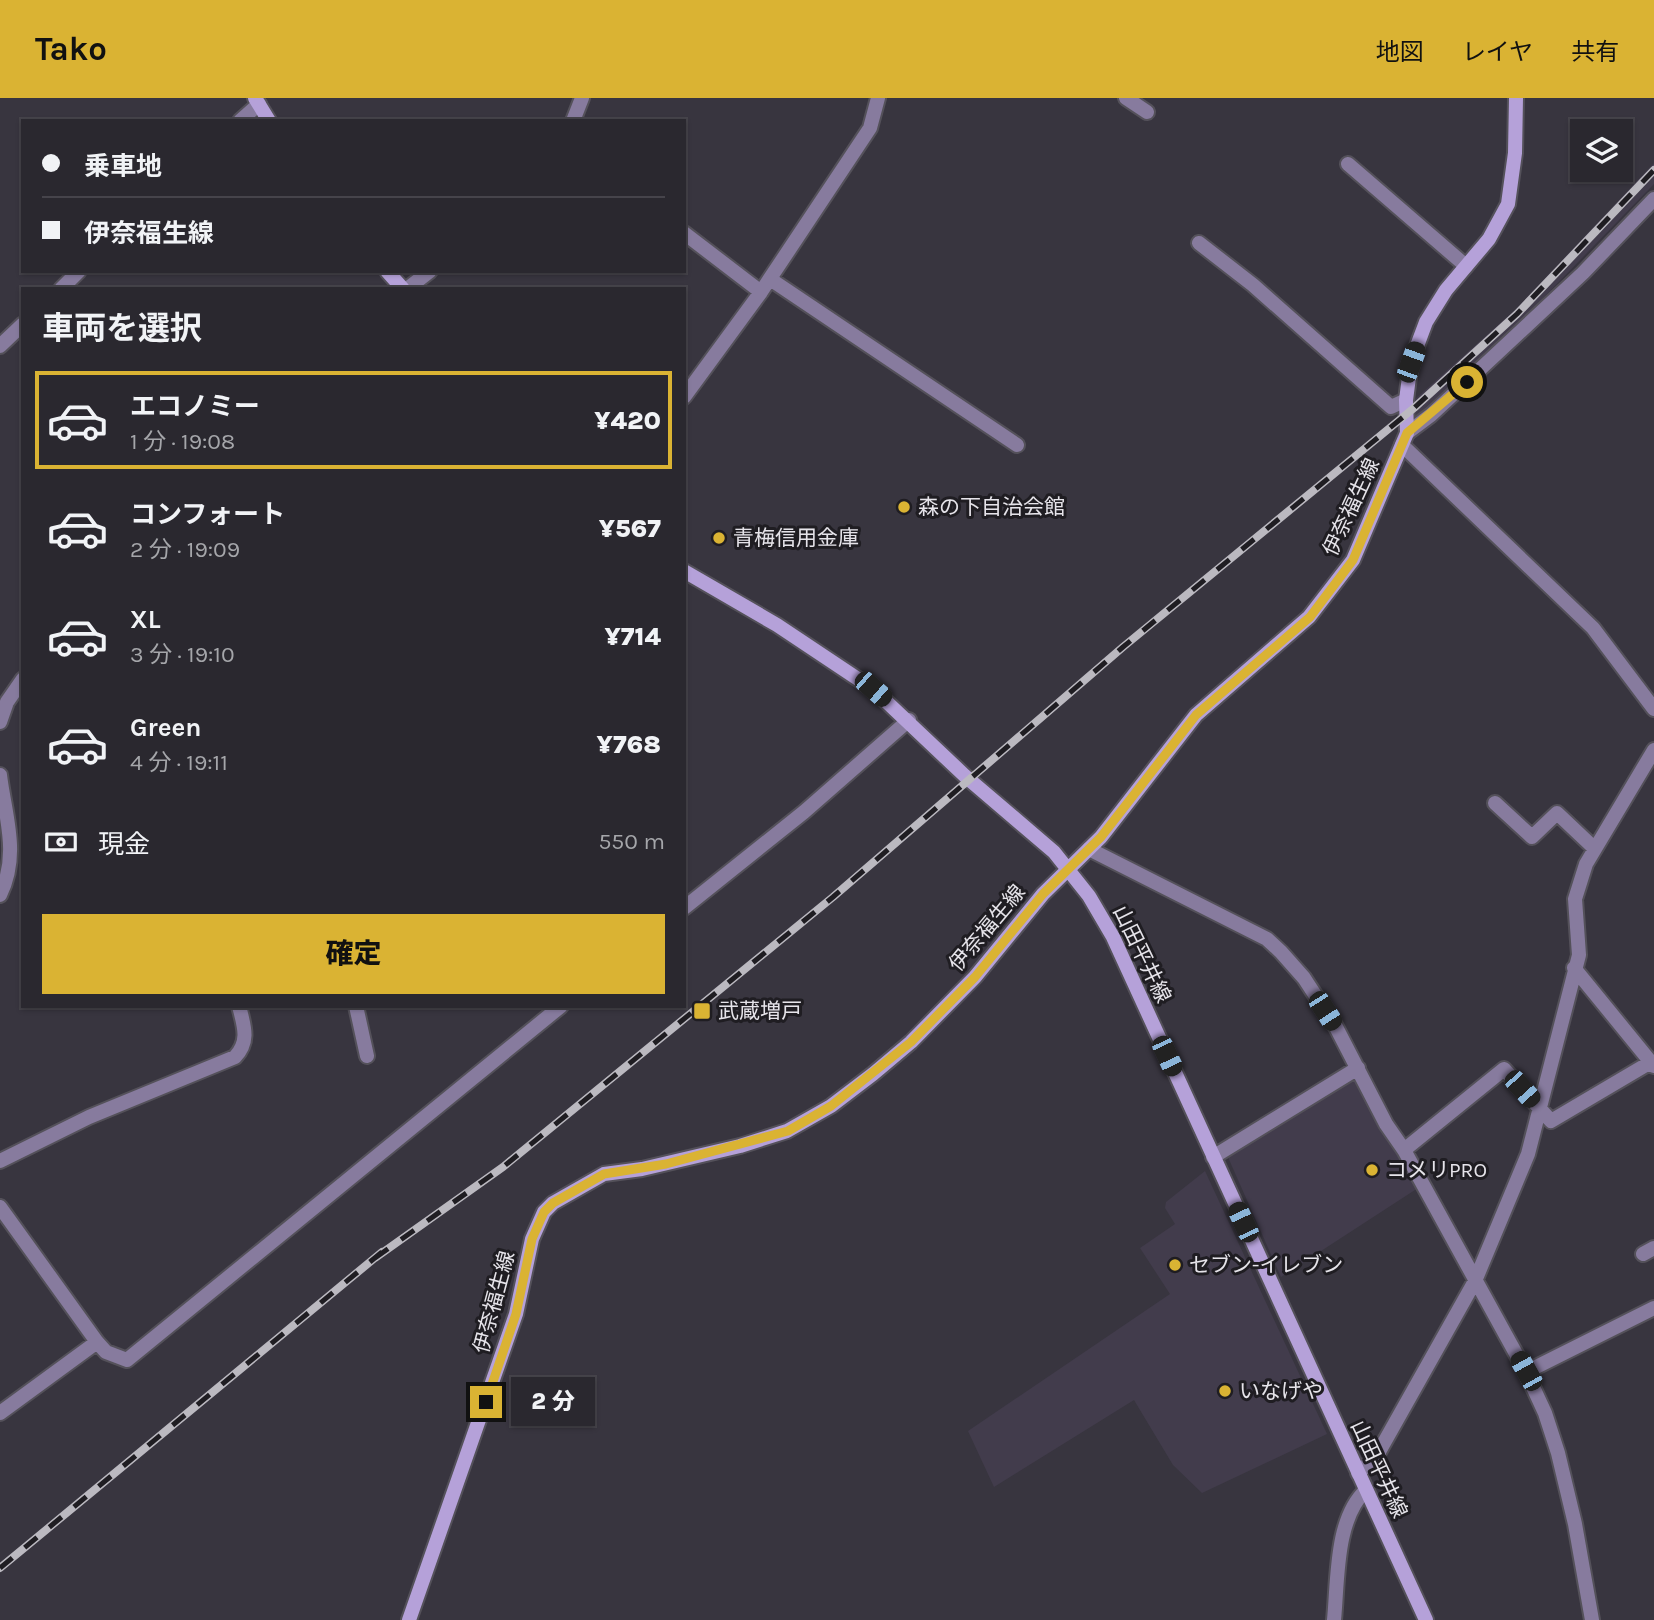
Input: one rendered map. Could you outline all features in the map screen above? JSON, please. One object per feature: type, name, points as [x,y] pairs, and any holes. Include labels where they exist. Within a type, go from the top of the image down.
[{"type":"main road","name":"伊奈福生線","points":[[409,1620],[516,1314],[532,1239],[544,1212],[594,1177],[740,1146],[788,1131],[831,1106],[911,1042],[975,977],[1043,894],[1089,849],[1142,788],[1175,738],[1196,715],[1310,617],[1353,560],[1404,439],[1411,362],[1426,322],[1446,290],[1489,239],[1508,204],[1515,153],[1516,98]]},
{"type":"main road","points":[[257,101],[268,119]]},
{"type":"main road","points":[[389,273],[403,287]]},
{"type":"main road","name":"山田平井線","points":[[686,572],[853,674],[909,719],[965,776],[1038,836],[1069,869],[1113,937],[1426,1620]]},
{"type":"street","points":[[574,119],[582,98]]},
{"type":"street","points":[[686,394],[770,279],[870,128],[878,98]]},
{"type":"street","points":[[1126,98],[1147,112]]},
{"type":"street","points":[[242,119],[257,101]]},
{"type":"street","points":[[1348,164],[1466,266]]},
{"type":"street","points":[[1654,200],[1552,302],[1404,439],[1593,628],[1654,709]]},
{"type":"street","points":[[686,235],[761,292]]},
{"type":"street","points":[[1199,243],[1253,285],[1391,407],[1406,400]]},
{"type":"street","points":[[63,287],[77,273]]},
{"type":"street","points":[[408,287],[427,273]]},
{"type":"street","points":[[770,279],[1017,444]]},
{"type":"street","points":[[0,346],[21,326]]},
{"type":"street","points":[[0,722],[7,702],[21,682]]},
{"type":"street","points":[[686,906],[863,762],[909,719]]},
{"type":"street","points":[[1358,1473],[1376,1457],[1475,1281],[1528,1154],[1579,955],[1575,899],[1594,848],[1654,750]]},
{"type":"street","points":[[0,775],[12,832],[0,895]]},
{"type":"street","points":[[1495,803],[1532,837],[1557,813],[1594,848]]},
{"type":"street","points":[[1089,849],[1267,939],[1304,978],[1358,1069],[1386,1124],[1404,1150],[1526,1371],[1558,1453],[1592,1620]]},
{"type":"street","points":[[1404,1150],[1504,1069],[1551,1121],[1652,1064],[1574,968]]},
{"type":"street","points":[[0,1161],[89,1117],[235,1057],[242,1049],[246,1037],[239,1008]]},
{"type":"street","points":[[356,1008],[367,1056]]},
{"type":"street","points":[[0,1207],[97,1342],[106,1352],[127,1360],[559,1008]]},
{"type":"street","points":[[1213,1157],[1358,1069]]},
{"type":"street","points":[[1526,1371],[1654,1308]]},
{"type":"street","points":[[0,1413],[97,1342]]},
{"type":"street","points":[[1334,1620],[1344,1534],[1354,1502],[1366,1490]]},
{"type":"shaded area","points":[[1654,163],[1654,184],[1516,326],[1414,418],[1414,400],[1516,309]]},
{"type":"shaded area","points":[[1351,1081],[1358,1083],[1379,1125],[1418,1188],[1281,1277],[1227,1155]]},
{"type":"shaded area","points":[[1205,1171],[1327,1434],[1202,1493],[1173,1465],[1134,1400],[994,1487],[968,1431],[1170,1294],[1140,1248],[1175,1224],[1165,1208],[1166,1202]]},
{"type":"railway","points":[[375,1258],[503,1167],[833,897],[1123,647],[1414,408],[1517,314],[1654,170]]},
{"type":"railway","points":[[0,1568],[382,1252]]},
{"type":"place","name":"森の下自治会館","points":[[904,507]]},
{"type":"place","name":"青梅信用金庫","points":[[719,538]]},
{"type":"place","name":"武蔵増戸","points":[[702,1011]]},
{"type":"place","name":"コメリPRO","points":[[1372,1170]]},
{"type":"place","name":"セブン-イレブン","points":[[1175,1265]]},
{"type":"place","name":"いなげや","points":[[1225,1391]]},
{"type":"route","points":[[486,1402],[516,1314],[532,1239],[544,1212],[553,1203],[594,1177],[666,1164],[788,1131],[831,1106],[911,1042],[975,977],[1043,894],[1101,837],[1142,788],[1175,738],[1196,715],[1275,650],[1310,617],[1353,560],[1407,433],[1467,382]]}]
